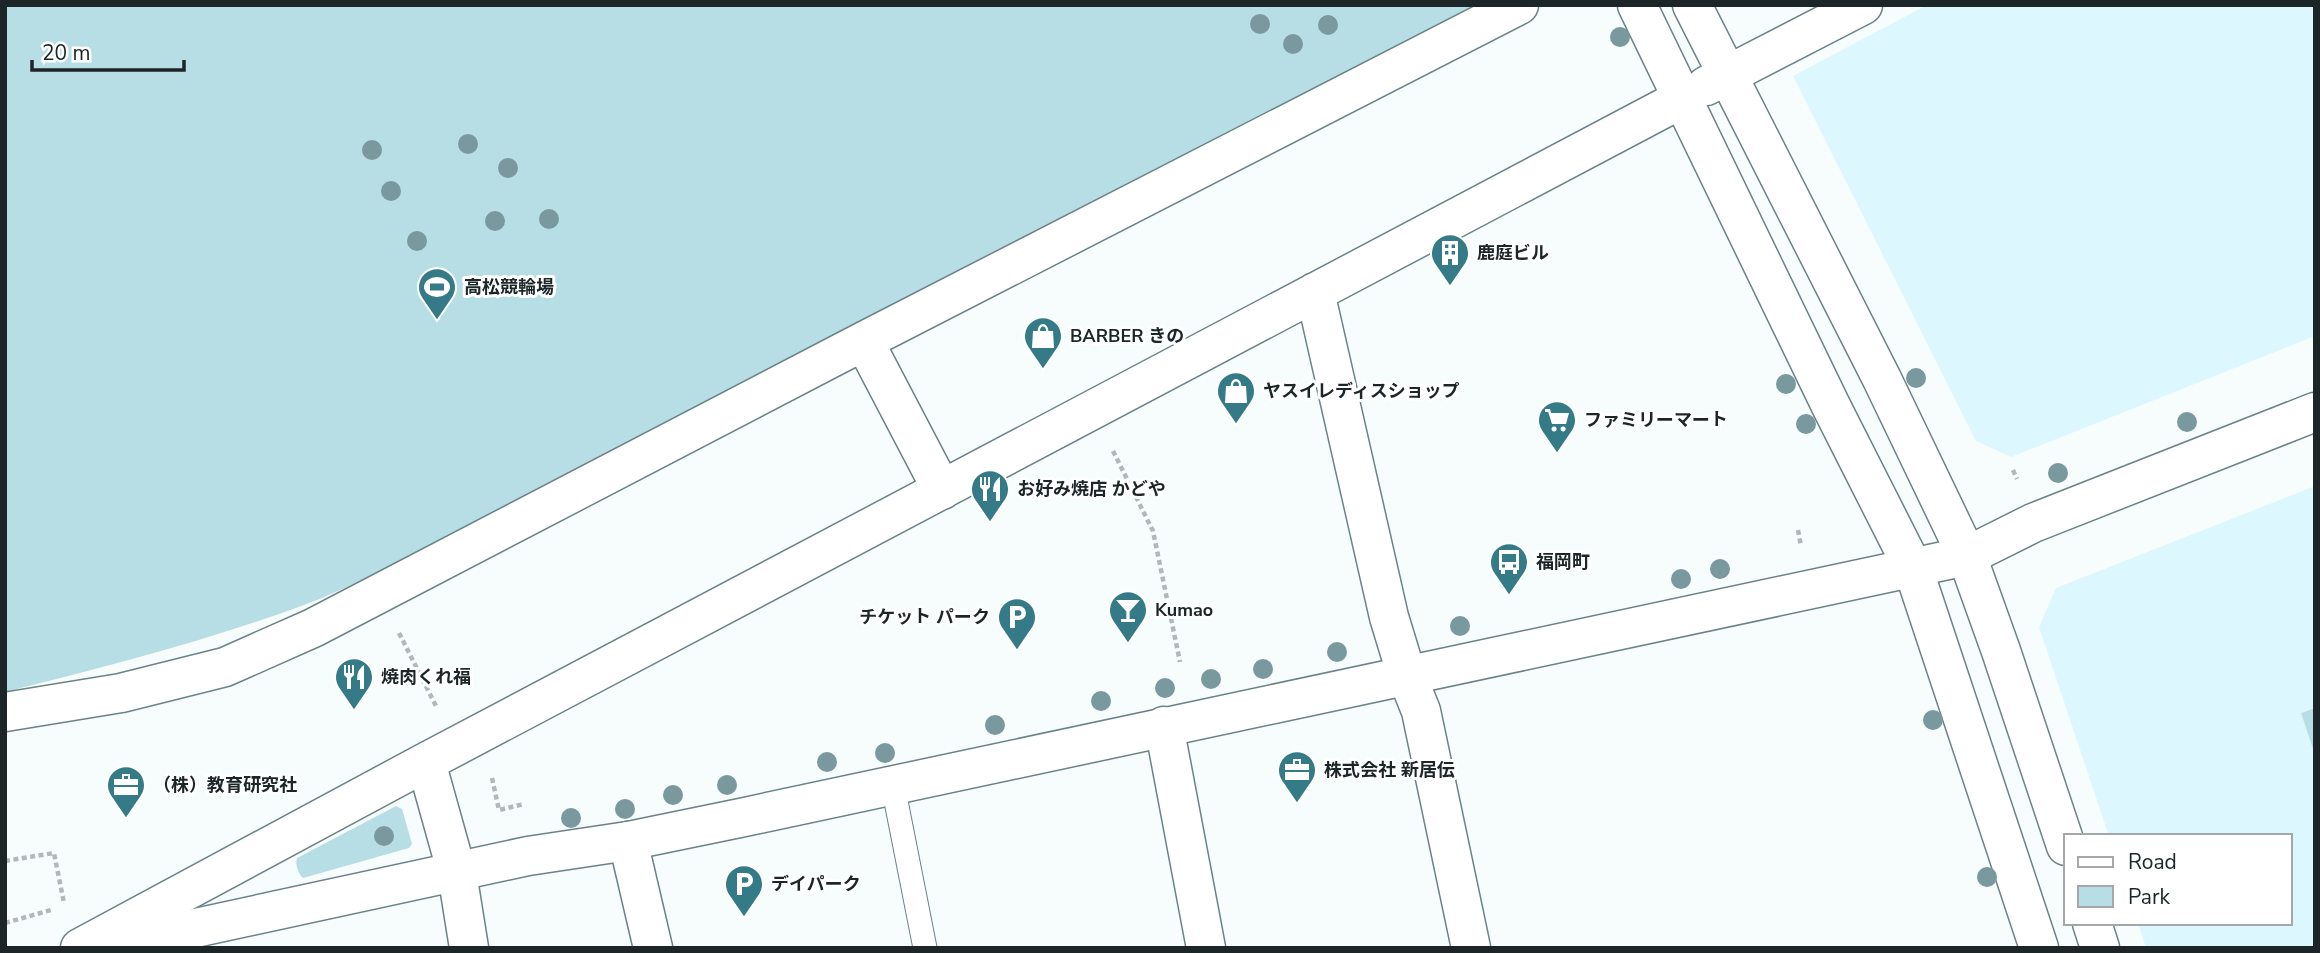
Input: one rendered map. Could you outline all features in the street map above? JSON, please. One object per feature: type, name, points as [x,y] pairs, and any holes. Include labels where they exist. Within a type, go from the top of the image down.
[{"type":"street","points":[[5,712],[121,693],[225,667],[313,628],[1519,5]]},
{"type":"street","points":[[1637,5],[1831,406],[1913,568],[2039,948]]},
{"type":"street","points":[[1692,5],[1882,379],[1967,556],[2064,840]]},
{"type":"street","points":[[80,948],[426,762],[1863,5]]},
{"type":"street","points":[[1315,292],[1389,617],[1421,711],[1471,948]]},
{"type":"street","points":[[864,341],[942,490]]},
{"type":"street","points":[[103,948],[528,856],[628,841],[893,786],[1967,556],[2032,523],[2315,412]]},
{"type":"street","points":[[1164,726],[1206,948]]},
{"type":"street","points":[[426,762],[457,873],[469,948]]},
{"type":"street","points":[[628,841],[653,948]]},
{"type":"street","points":[[2093,925],[2100,948]]},
{"type":"lane","points":[[893,786],[925,948]]},
{"type":"path","points":[[1092,410],[1153,531],[1180,662]]},
{"type":"path","points":[[380,594],[441,715]]},
{"type":"path","points":[[489,769],[499,810],[524,804]]},
{"type":"path","points":[[5,861],[54,853],[64,906]]},
{"type":"shaded area","points":[[1927,5],[2315,5],[2315,336],[2011,457],[1976,441],[1793,76]]},
{"type":"shaded area","points":[[2315,486],[2315,708],[2301,713],[2315,755],[2315,948],[2146,948],[2139,925],[2292,925],[2292,834],[2108,834],[2039,627],[2056,588]]},
{"type":"green space","name":"高松競輪場","points":[[5,5],[1475,5],[407,559],[304,605],[267,618],[156,653],[5,692]]},
{"type":"green space","points":[[2315,708],[2315,755],[2301,713]]},
{"type":"green space","points":[[396,806],[402,809],[412,844],[409,848],[303,878],[301,876],[297,858]]},
{"type":"place","name":"鹿庭ビル","points":[[1450,287]]},
{"type":"place","name":"高松競輪場","points":[[437,321]]},
{"type":"place","name":"BARBER きの","points":[[1043,370]]},
{"type":"place","name":"ヤスイレディスショップ","points":[[1236,425]]},
{"type":"place","name":"ファミリーマート","points":[[1557,454]]},
{"type":"place","name":"お好み焼店 かどや","points":[[990,523]]},
{"type":"place","name":"福岡町","points":[[1509,596]]},
{"type":"place","name":"Kumao","points":[[1128,644]]},
{"type":"place","name":"チケット パーク","points":[[1017,651]]},
{"type":"place","name":"焼肉くれ福","points":[[354,711]]},
{"type":"place","name":"株式会社 新居伝","points":[[1297,804]]},
{"type":"place","name":"（株）教育研究社","points":[[126,819]]},
{"type":"place","name":"デイパーク","points":[[744,918]]}]
